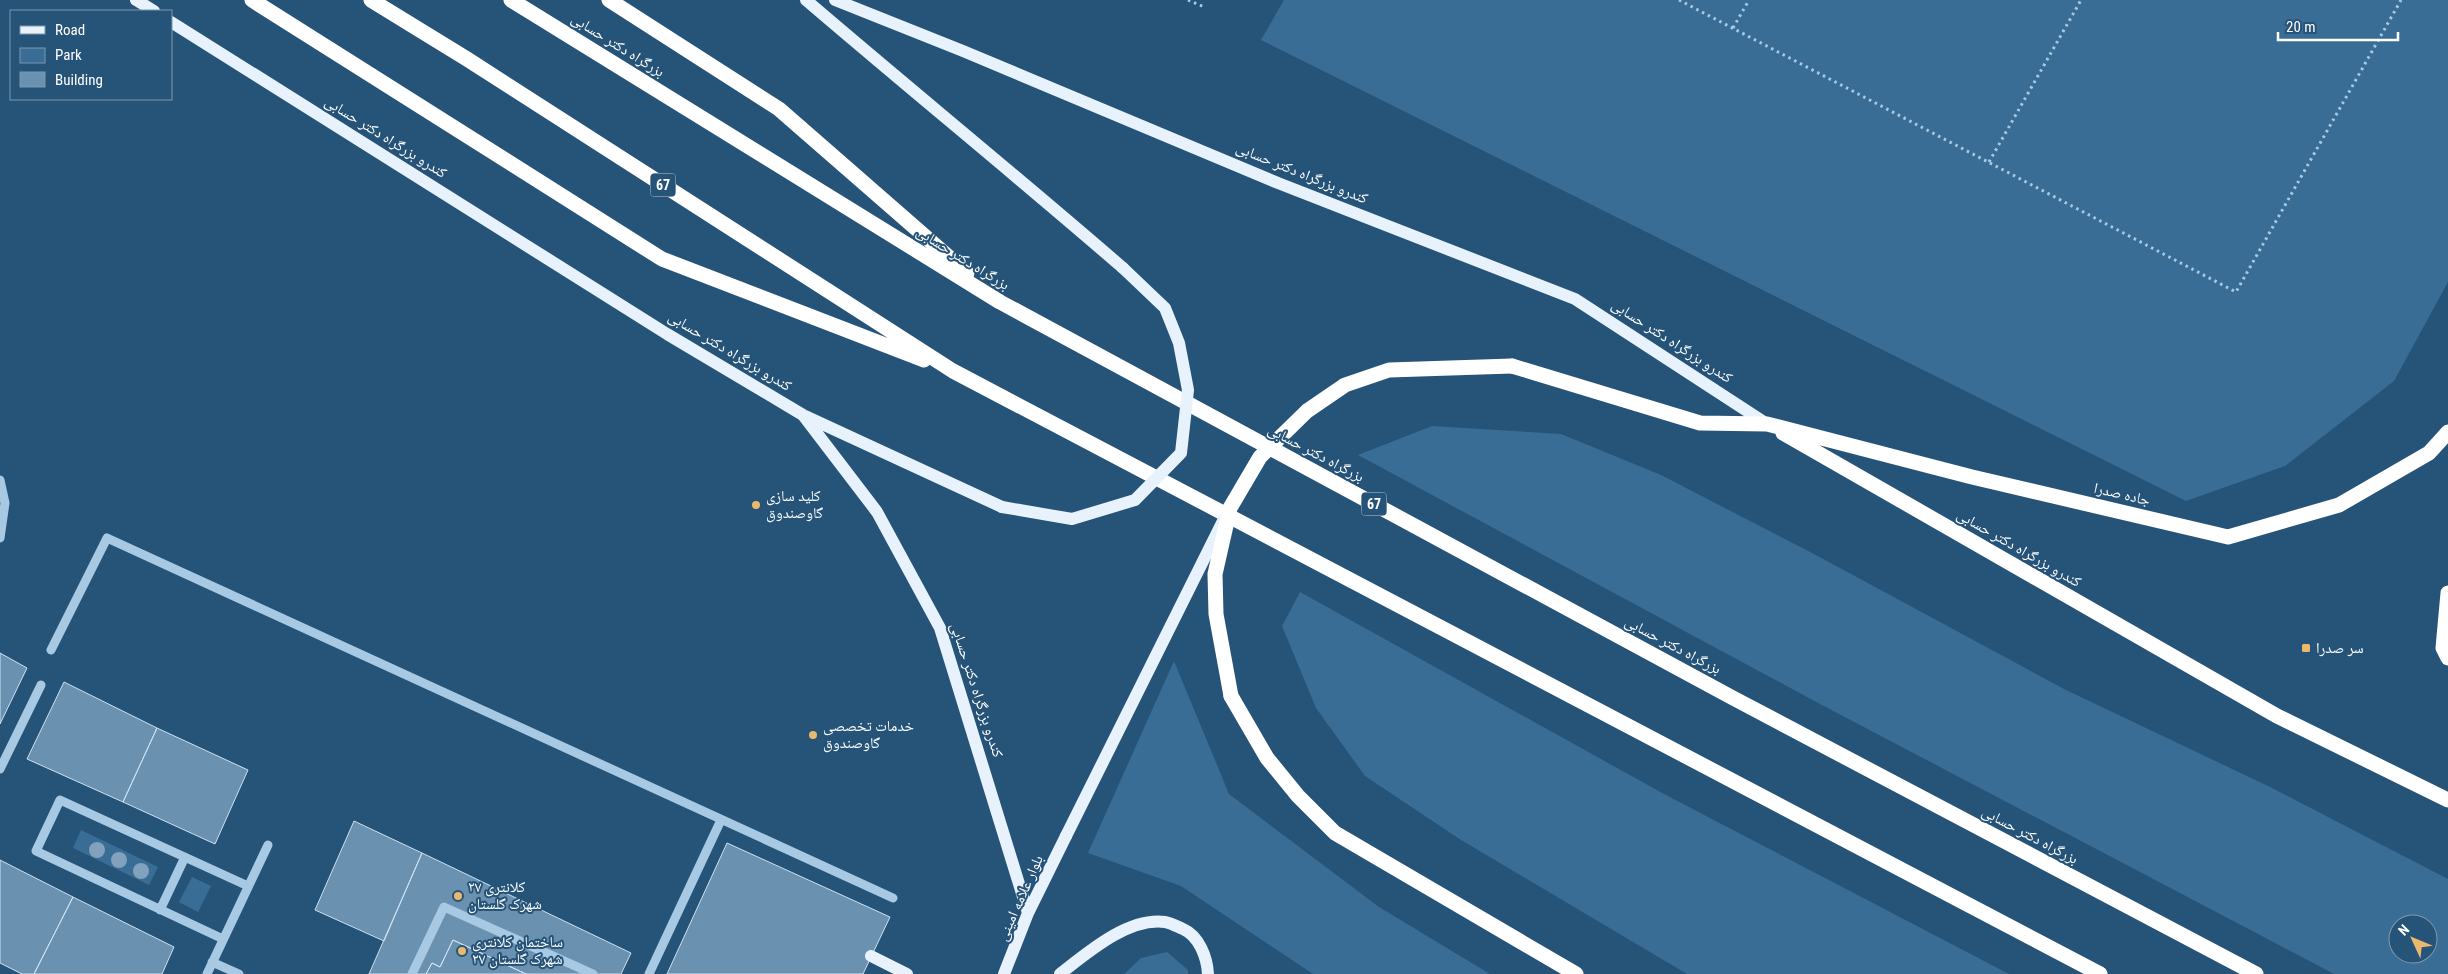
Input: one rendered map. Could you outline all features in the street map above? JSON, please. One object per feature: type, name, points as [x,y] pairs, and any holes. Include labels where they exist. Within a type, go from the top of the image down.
[{"type":"highway","points":[[252,0],[662,259],[953,371]]},
{"type":"highway","name":"67","points":[[371,0],[467,59],[953,371],[2100,974]]},
{"type":"highway","name":"بزرگراه دکتر حسابی","points":[[511,0],[1000,302],[1733,698],[2256,974]]},
{"type":"highway","points":[[608,0],[779,109],[1000,302]]},
{"type":"highway","name":"جاده صدرا","points":[[1576,974],[1334,833],[1298,796],[1267,758],[1231,696],[1216,614],[1215,574],[1230,508],[1260,457],[1307,411],[1345,385],[1389,370],[1512,366],[1700,423],[1767,424],[1972,477],[2228,537],[2339,505],[2429,453],[2448,432]]},
{"type":"highway","name":"کندرو بزرگراه دکتر حسابی","points":[[1767,424],[2277,716],[2448,800]]},
{"type":"highway","points":[[2448,593],[2443,648],[2448,658]]},
{"type":"main road","points":[[136,0],[152,10]]},
{"type":"main road","points":[[803,415],[1002,507],[1072,519],[1135,500],[1181,453],[1188,390],[1179,343],[1165,308],[1123,268],[1047,202],[939,115],[806,0]]},
{"type":"main road","name":"کندرو بزرگراه دکتر حسابی","points":[[835,0],[963,51],[1278,183],[1575,299],[1767,424]]},
{"type":"main road","name":"کندرو بزرگراه دکتر حسابی","points":[[172,23],[658,329],[803,415],[878,512],[940,628],[1028,913]]},
{"type":"main road","name":"بلوار علامه امینی","points":[[1004,974],[1028,913],[1230,508]]},
{"type":"main road","points":[[1060,974],[1104,941],[1136,926],[1165,922],[1190,932],[1203,950],[1208,974]]},
{"type":"main road","points":[[871,956],[907,974]]},
{"type":"street","points":[[0,480],[5,503],[0,538]]},
{"type":"street","points":[[51,650],[107,538],[893,898]]},
{"type":"street","points":[[0,769],[41,685]]},
{"type":"street","points":[[223,939],[36,851],[60,800],[248,886]]},
{"type":"street","points":[[649,974],[722,820]]},
{"type":"street","points":[[207,974],[268,846]]},
{"type":"street","points":[[160,910],[185,857]]},
{"type":"street","points":[[412,974],[444,907],[593,974]]},
{"type":"street","points":[[212,962],[239,974]]},
{"type":"path","points":[[1188,0],[1204,7]]},
{"type":"path","points":[[1679,0],[2236,292],[2401,0]]},
{"type":"path","points":[[1733,28],[1749,0]]},
{"type":"path","points":[[1988,162],[2081,0]]},
{"type":"green space","points":[[1284,0],[2448,0],[2448,282],[2394,381],[2285,466],[2186,501],[1261,40]]},
{"type":"green space","points":[[1432,426],[1561,434],[1661,475],[1814,554],[2066,690],[2268,786],[2448,879],[2448,974],[2334,974],[1820,704],[1358,455]]},
{"type":"green space","points":[[1300,592],[1664,794],[2009,974],[1687,974],[1461,840],[1365,776],[1316,708],[1282,626]]},
{"type":"green space","points":[[1174,661],[1229,794],[1379,907],[1490,974],[1313,974],[1181,886],[1088,853]]},
{"type":"green space","points":[[81,830],[158,867],[149,885],[73,848]]},
{"type":"green space","points":[[192,877],[211,886],[198,912],[179,902]]},
{"type":"green space","points":[[1167,952],[1188,970],[1188,974],[1124,974],[1141,958]]},
{"type":"building","points":[[0,653],[27,668],[0,724]]},
{"type":"building","points":[[64,682],[157,728],[123,802],[27,759]]},
{"type":"building","points":[[157,728],[248,770],[215,844],[123,802]]},
{"type":"building","points":[[354,821],[422,853],[384,941],[315,910]]},
{"type":"building","points":[[727,843],[890,917],[863,974],[667,974]]},
{"type":"building","name":"کلانتری ۲۷ شهرک گلستان","points":[[422,853],[631,953],[621,974],[526,974],[453,940],[440,967],[432,963],[426,974],[369,974]]},
{"type":"building","points":[[0,860],[73,897],[34,974],[22,974],[0,963]]},
{"type":"building","points":[[73,897],[174,947],[162,974],[34,974]]},
{"type":"building","name":"ساختمان کلانتری ۲۷ شهرک گلستان","points":[[453,940],[526,974],[426,974],[432,963],[440,967]]},
{"type":"place","name":"کلید سازی گاوصندوق","points":[[756,505]]},
{"type":"place","name":"سر صدرا","points":[[2306,648]]},
{"type":"place","name":"خدمات تخصصی گاوصندوق","points":[[813,735]]},
{"type":"place","name":"کلانتری ۲۷ شهرک گلستان","points":[[458,896]]},
{"type":"place","name":"ساختمان کلانتری ۲۷ شهرک گلستان","points":[[462,951]]}]
